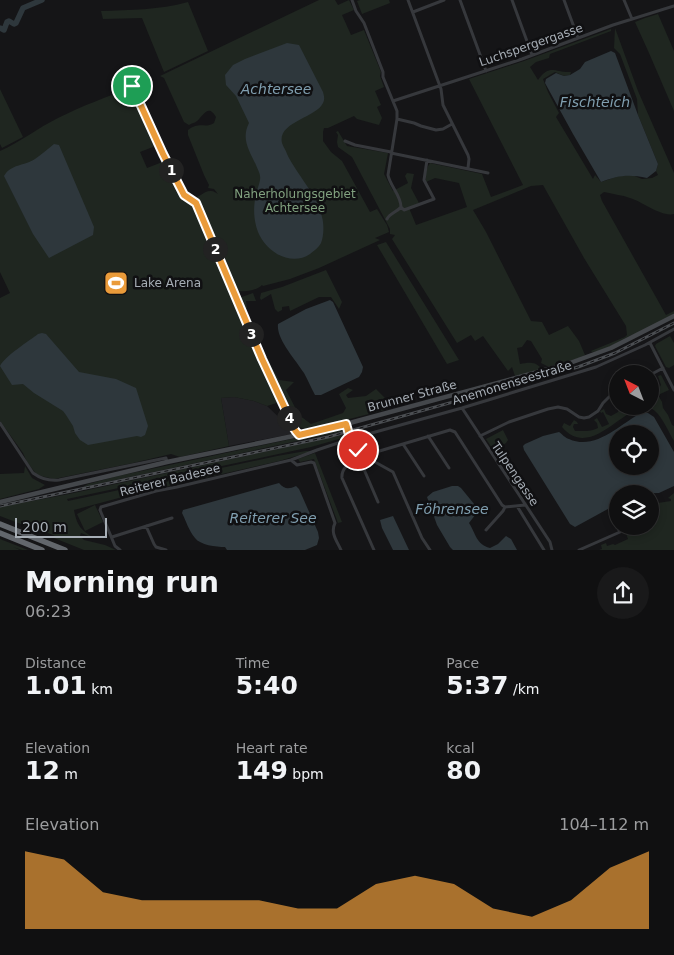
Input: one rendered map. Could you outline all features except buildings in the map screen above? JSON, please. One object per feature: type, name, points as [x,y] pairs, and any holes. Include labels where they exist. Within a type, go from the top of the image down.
[{"type":"highway","points":[[0,524],[65,550]]},
{"type":"highway","points":[[0,533],[42,550]]},
{"type":"main road","name":"Brunner Straße","points":[[0,502],[167,462],[346,424],[570,363],[611,348],[674,316]]},
{"type":"street","points":[[352,0],[356,11],[364,23],[397,111],[388,175],[389,181],[403,208]]},
{"type":"street","points":[[408,0],[442,93],[443,105],[470,159],[468,168]]},
{"type":"street","points":[[413,12],[444,0]]},
{"type":"street","points":[[460,0],[486,71]]},
{"type":"street","points":[[512,0],[532,55]]},
{"type":"street","points":[[564,0],[578,38]]},
{"type":"street","points":[[624,0],[632,19]]},
{"type":"street","name":"Luchspergergasse","points":[[393,101],[674,6]]},
{"type":"street","points":[[132,86],[184,195],[196,203],[262,359],[291,424],[299,435]]},
{"type":"street","points":[[397,119],[436,130],[443,129],[452,124]]},
{"type":"street","points":[[345,141],[355,145],[488,173]]},
{"type":"street","points":[[387,219],[388,215],[398,210],[434,199],[423,178],[427,160]]},
{"type":"street","name":"Anemonenseestraße","points":[[350,439],[462,408],[596,367],[650,343],[674,329]]},
{"type":"street","points":[[650,343],[674,390]]},
{"type":"street","points":[[659,370],[663,368]]},
{"type":"street","points":[[480,436],[509,422],[558,407],[567,409],[579,417],[590,417],[598,411],[602,403],[609,397]]},
{"type":"street","name":"Tulpengasse","points":[[462,408],[550,542],[552,550]]},
{"type":"street","points":[[0,423],[33,473],[39,478],[59,480],[166,458],[167,462]]},
{"type":"street","points":[[346,424],[350,439],[378,502]]},
{"type":"street","points":[[374,550],[342,478],[342,472],[354,459],[363,460],[366,456],[450,430],[455,432],[505,508]]},
{"type":"street","points":[[428,436],[449,468]]},
{"type":"street","name":"Reiterer Badesee","points":[[120,550],[115,546],[100,510],[101,507],[156,491],[178,488],[292,460],[350,439]]},
{"type":"street","points":[[403,444],[424,476]]},
{"type":"street","points":[[354,447],[393,472],[422,538],[430,550]]},
{"type":"street","points":[[358,458],[362,452]]},
{"type":"street","name":"Reiterer Badesee","points":[[292,460],[297,465],[314,463],[335,523],[333,532],[340,550]]},
{"type":"street","points":[[486,530],[505,508],[525,505]]},
{"type":"street","name":"Tulpengasse","points":[[517,506],[544,550]]},
{"type":"street","points":[[112,537],[172,518]]},
{"type":"street","points":[[146,526],[156,547],[166,550]]},
{"type":"street","points":[[579,550],[613,535]]},
{"type":"shaded area","points":[[234,397],[267,406],[286,424],[292,434],[229,446],[221,398]]},
{"type":"green space","name":"Naherholungsgebiet Achtersee","points":[[319,0],[335,0],[338,5],[349,0],[354,10],[342,15],[351,35],[364,30],[381,72],[380,76],[384,87],[375,91],[381,105],[377,107],[382,118],[379,125],[357,119],[354,116],[324,128],[323,141],[331,152],[342,161],[370,212],[377,209],[389,232],[375,238],[380,240],[319,268],[290,279],[262,285],[253,290],[236,291],[194,198],[209,191],[218,194],[214,189],[208,188],[209,185],[188,135],[188,130],[199,125],[211,125],[216,117],[211,111],[208,111],[189,125],[184,122],[164,78],[160,76]]},
{"type":"green space","points":[[389,0],[390,3],[362,14],[357,1]]},
{"type":"green space","points":[[188,2],[208,51],[164,72],[142,18],[103,19],[101,11],[155,8]]},
{"type":"green space","points":[[658,14],[674,51],[674,111],[635,22]]},
{"type":"green space","points":[[615,28],[638,91],[674,173],[674,214],[663,213],[624,196],[604,192],[600,195],[666,315],[674,311],[674,314],[610,347],[592,352],[625,337],[627,335],[626,326],[584,258],[543,185],[531,186],[473,210],[531,321],[542,322],[549,335],[568,326],[579,341],[585,355],[549,367],[541,363],[542,359],[531,341],[527,340],[522,347],[517,348],[520,364],[533,363],[538,365],[540,369],[515,376],[512,367],[508,371],[483,336],[475,341],[471,335],[457,343],[392,239],[395,235],[390,234],[390,229],[352,157],[338,147],[338,135],[336,132],[338,131],[347,146],[388,153],[384,174],[393,191],[408,183],[405,176],[407,173],[414,174],[411,188],[419,203],[409,208],[416,225],[467,207],[459,183],[435,178],[426,182],[426,172],[430,163],[482,174],[491,197],[523,185],[469,79],[611,29],[611,31],[550,54],[549,58],[536,62],[530,67],[538,80],[549,70],[571,72],[570,75],[564,76],[555,72],[543,79],[559,113],[556,117],[593,179],[595,175],[601,182],[622,175],[632,175],[642,179],[652,178],[658,175],[656,171],[658,164],[638,115],[637,99],[620,54],[614,48]]},
{"type":"green space","name":"Lake Arena","points":[[131,88],[158,145],[140,152],[147,168],[165,161],[185,199],[195,203],[280,402],[267,406],[234,397],[221,398],[229,446],[180,457],[171,454],[54,479],[37,475],[0,421],[0,298],[10,293],[0,272],[0,151],[67,114]]},
{"type":"green space","points":[[0,89],[23,137],[2,148],[0,144]]},
{"type":"green space","points":[[386,242],[459,360],[447,364],[377,245]]},
{"type":"green space","points":[[326,270],[342,302],[339,309],[331,297],[319,297],[290,311],[289,306],[282,307],[282,310],[278,312],[275,309],[271,294],[261,300],[260,298],[261,293]]},
{"type":"green space","points":[[253,293],[256,301],[246,301],[247,308],[244,311],[239,298]]},
{"type":"green space","points":[[670,336],[674,343],[674,365],[669,368],[666,367],[655,346]]},
{"type":"green space","points":[[268,360],[279,380],[294,382],[286,390],[299,415],[311,424],[343,413],[346,408],[339,394],[348,388],[353,390],[346,395],[348,398],[366,396],[376,389],[386,399],[388,409],[307,430],[295,425],[267,367]]},
{"type":"green space","points":[[661,375],[669,390],[659,395],[661,385],[659,376]]},
{"type":"green space","points":[[659,397],[663,408],[674,426],[674,441],[659,415]]},
{"type":"green space","points":[[604,409],[606,414],[611,416],[627,415],[599,433],[587,438],[574,436],[562,427],[564,423],[570,426],[574,420],[578,424],[574,424],[575,431],[593,430],[598,428],[594,420],[597,418],[602,427],[609,424],[603,412],[601,413],[600,411]]},
{"type":"green space","points":[[338,429],[344,431],[83,487],[118,476]]},
{"type":"green space","points":[[503,430],[508,440],[494,451],[486,439]]},
{"type":"green space","points":[[347,434],[346,437],[311,447],[67,499],[68,501],[277,456],[313,451],[279,461],[130,495],[74,510],[80,527],[94,538],[81,533],[80,536],[84,540],[116,550],[84,550],[54,538],[55,536],[48,533],[0,516],[0,507]]},
{"type":"green space","points":[[315,453],[342,522],[338,523],[314,459],[300,462],[298,459]]},
{"type":"green space","points":[[25,466],[32,478],[45,485],[39,489],[0,499],[0,474],[24,473]]},
{"type":"green space","points":[[674,493],[674,550],[599,550],[602,549],[601,545],[606,543],[607,546],[615,545],[628,539],[627,535],[659,535],[659,503],[671,501],[668,498]]},
{"type":"green space","points":[[95,505],[103,522],[85,531],[77,514]]},
{"type":"green space","points":[[0,539],[28,550],[13,547],[20,550],[0,550]]},
{"type":"water","name":"Achtersee","points":[[287,43],[299,45],[323,92],[324,98],[319,108],[291,125],[282,136],[283,146],[317,202],[323,223],[323,237],[319,246],[303,258],[295,259],[287,258],[273,251],[267,246],[258,232],[254,217],[254,206],[260,178],[246,139],[249,123],[236,96],[226,85],[225,75],[233,65]]},
{"type":"water","name":"Fischteich","points":[[611,51],[615,53],[658,164],[656,171],[647,178],[624,176],[601,182],[545,83],[546,79],[556,73],[564,76],[570,75],[580,69],[585,62]]},
{"type":"water","points":[[54,144],[59,145],[94,227],[93,235],[49,258],[33,234],[4,176],[10,169],[35,159]]},
{"type":"water","points":[[330,300],[333,302],[363,367],[359,377],[321,395],[315,395],[304,373],[283,343],[278,330],[278,324],[306,309]]},
{"type":"water","points":[[42,333],[46,334],[79,372],[116,379],[136,388],[148,426],[145,435],[88,445],[80,440],[63,411],[23,384],[12,385],[0,366],[18,349]]},
{"type":"water","points":[[638,415],[651,415],[659,425],[622,425]]},
{"type":"water","points":[[659,426],[674,452],[674,486],[659,493],[659,485],[609,485],[609,508],[575,527],[570,524],[523,446],[543,436],[559,432],[569,439],[579,442],[588,442],[609,433],[609,475],[659,475]]},
{"type":"water","name":"Reiterer See","points":[[279,483],[285,488],[296,486],[299,489],[318,532],[317,545],[305,550],[227,550],[225,547],[208,545],[197,540],[182,513],[183,510]]},
{"type":"water","name":"Föhrensee","points":[[452,486],[461,488],[479,510],[469,523],[482,544],[490,548],[498,544],[506,536],[511,539],[517,550],[453,550],[437,525],[427,497],[433,492]]},
{"type":"water","name":"Föhrensee","points":[[393,516],[409,550],[393,550],[382,528],[380,520]]},
{"type":"waterway","points":[[0,28],[4,30],[9,21],[14,24],[16,23],[23,8],[42,0]]},
{"type":"railway","points":[[0,506],[328,437],[578,367],[615,353],[674,323]]},
{"type":"place","name":"Lake Arena","points":[[116,283]]},
{"type":"route","points":[[132,86],[184,195],[196,203],[262,359],[295,431],[299,435],[346,424],[350,439],[358,450]]}]
